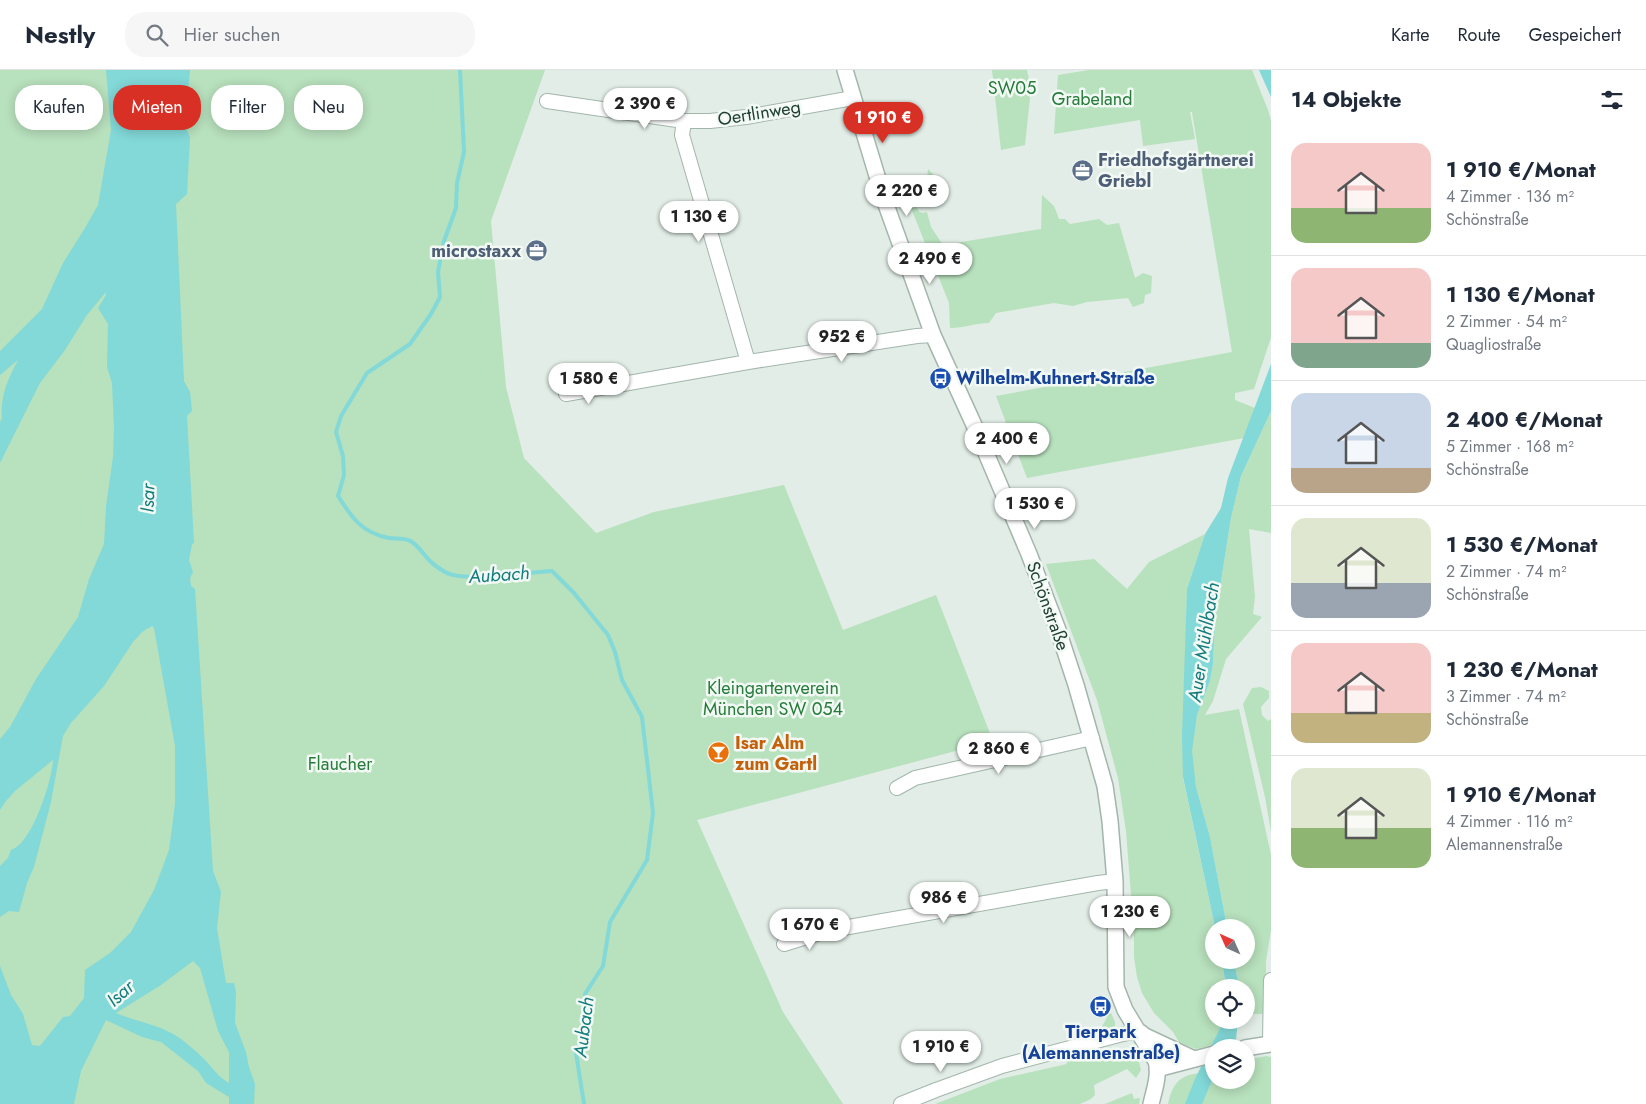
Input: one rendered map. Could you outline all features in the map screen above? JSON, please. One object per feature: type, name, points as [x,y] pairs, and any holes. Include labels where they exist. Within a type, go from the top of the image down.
[{"type":"street","name":"Schönstraße","points":[[845,70],[884,199],[933,335],[974,424],[1039,580],[1070,667],[1105,786],[1115,881],[1116,987],[1125,1010],[1156,1061],[1157,1069]]},
{"type":"street","name":"Oertlinweg","points":[[547,101],[684,121],[710,121],[739,118],[853,98]]},
{"type":"street","points":[[684,121],[682,135],[748,362]]},
{"type":"street","points":[[566,394],[748,362],[933,335]]},
{"type":"street","points":[[897,788],[915,778],[1092,738]]},
{"type":"street","points":[[784,944],[826,931],[1115,881]]},
{"type":"street","points":[[1255,1046],[1271,1044],[1271,980]]},
{"type":"street","points":[[901,1104],[1002,1066],[1138,1031],[1144,1036],[1204,1057]]},
{"type":"street","points":[[1151,1104],[1157,1069],[1204,1057]]},
{"type":"green space","name":"Flaucher","points":[[0,70],[545,70],[491,221],[506,387],[524,458],[596,533],[654,512],[784,485],[843,630],[936,595],[993,741],[697,820],[783,1012],[843,1104],[0,1104]]},
{"type":"green space","name":"SW05","points":[[992,70],[1027,70],[1031,89],[1025,145],[1001,150]]},
{"type":"green space","name":"Grabeland","points":[[1089,70],[1252,70],[1271,121],[1271,337],[1254,389],[1235,393],[1235,400],[1255,408],[1244,438],[1027,478],[996,396],[1232,352],[1192,112],[1190,112],[1195,139],[1143,146],[1140,120],[1054,134],[1058,75]]},
{"type":"green space","points":[[928,169],[933,174],[934,182],[906,188],[903,178],[909,177],[913,184],[927,180]]},
{"type":"green space","points":[[1042,195],[1054,206],[1059,219],[1065,219],[1070,224],[1099,219],[1107,225],[1119,223],[1135,278],[1143,273],[1152,276],[1151,293],[1145,295],[1144,303],[1133,307],[1128,298],[1087,302],[1073,306],[1054,303],[996,313],[989,323],[950,328],[949,303],[911,208],[917,207],[919,212],[927,212],[931,227],[943,245],[1041,229]]},
{"type":"green space","points":[[1271,411],[1271,533],[1249,529],[1255,597],[1253,614],[1262,617],[1226,659],[1213,701],[1205,715],[1239,709],[1271,855],[1271,930],[1266,961],[1266,1014],[1255,1014],[1255,979],[1238,979],[1236,969],[1255,969],[1255,919],[1225,919],[1210,837],[1196,787],[1191,751],[1197,715],[1210,681],[1213,664],[1215,619],[1231,518],[1241,476]]},
{"type":"green space","points":[[1205,534],[1187,589],[1183,778],[1213,919],[1205,919],[1205,969],[1223,969],[1225,979],[1205,979],[1205,1029],[1220,1029],[1215,1039],[1205,1039],[1205,1047],[1196,1049],[1179,1042],[1173,1032],[1154,1013],[1142,993],[1137,977],[1126,831],[1118,778],[1097,700],[1046,564],[1094,559],[1127,589],[1149,562]]},
{"type":"green space","points":[[1261,687],[1269,691],[1269,698],[1261,707],[1262,715],[1268,721],[1271,719],[1271,832],[1265,797],[1243,704],[1252,688]]},
{"type":"green space","points":[[1111,1013],[1115,1027],[1113,1030],[1102,1032],[1101,1028]]},
{"type":"green space","points":[[1086,1053],[1088,1061],[1133,1054],[1139,1062],[1141,1070],[1136,1078],[1127,1069],[1094,1085],[1095,1095],[1080,1104],[935,1104],[1000,1079],[1067,1064],[1066,1057]]},
{"type":"green space","points":[[1271,1057],[1271,1104],[1168,1104],[1174,1086],[1184,1077],[1196,1073],[1205,1072],[1205,1089],[1255,1089],[1255,1058]]},
{"type":"green space","points":[[1132,1093],[1134,1099],[1140,1098],[1139,1104],[1105,1104]]},
{"type":"water","name":"Isar","points":[[106,70],[190,70],[189,85],[113,85],[113,130],[187,130],[190,137],[187,194],[176,204],[184,381],[190,392],[192,411],[187,416],[194,543],[192,544],[189,560],[193,572],[190,578],[191,586],[195,589],[213,871],[221,892],[217,928],[226,983],[234,983],[236,992],[235,1023],[255,1084],[254,1104],[229,1104],[229,1097],[206,1083],[198,1071],[161,1042],[142,1037],[106,1020],[81,1071],[74,1104],[0,1104],[0,966],[11,995],[23,1014],[32,1045],[40,1046],[63,1017],[70,1016],[84,998],[85,970],[110,953],[131,932],[154,890],[169,850],[175,804],[175,746],[154,628],[152,626],[142,632],[133,642],[104,686],[71,723],[63,736],[51,802],[34,867],[27,883],[19,912],[9,911],[0,917],[0,866],[8,858],[11,850],[19,845],[26,836],[40,811],[49,782],[53,760],[15,791],[0,810],[0,739],[10,727],[36,679],[78,617],[89,579],[104,544],[114,428],[112,383],[107,367],[108,324],[98,308],[106,292],[87,315],[65,350],[40,383],[0,463],[2,402],[8,381],[18,360],[0,375],[0,351],[42,309],[63,263],[98,205],[111,130]],"holes":[[[193,961],[200,968],[218,1031],[229,1052],[229,1083],[174,1034],[116,1013],[161,985]]]},
{"type":"water","points":[[1259,70],[1271,70],[1271,97]]},
{"type":"water","name":"Auer Mühlbach","points":[[1271,364],[1271,411],[1241,476],[1231,518],[1215,619],[1213,664],[1210,681],[1197,715],[1192,751],[1196,787],[1210,837],[1225,919],[1213,919],[1183,777],[1182,737],[1187,589],[1205,534],[1221,508],[1228,478]]},
{"type":"water","points":[[1223,969],[1236,969],[1238,979],[1225,979]]},
{"type":"water","points":[[1220,1029],[1237,1029],[1236,1039],[1215,1039]]},
{"type":"water","points":[[1205,1059],[1205,1089],[1208,1089],[1202,1104],[1185,1104]]},
{"type":"waterway","name":"Aubach","points":[[460,70],[464,152],[457,183],[456,208],[444,241],[438,272],[440,297],[431,314],[410,344],[367,373],[341,416],[336,432],[343,456],[344,475],[338,496],[353,518],[365,528],[380,536],[411,541],[445,572],[466,577],[481,577],[552,571],[574,593],[608,635],[615,652],[622,680],[642,717],[653,813],[647,860],[610,922],[603,966],[585,994],[585,1024],[576,1053],[584,1104]]},
{"type":"place","name":"Friedhofsgärtnerei Griebl","points":[[1082,170]]},
{"type":"place","name":"microstaxx","points":[[537,251]]},
{"type":"place","name":"Wilhelm-Kuhnert-Straße","points":[[940,378]]},
{"type":"place","name":"Isar Alm zum Gartl","points":[[719,753]]},
{"type":"place","name":"Tierpark (Alemannenstraße)","points":[[1101,1007]]},
{"type":"park label","name":"Kleingartenverein München SW 054","points":[[773,698]]}]
